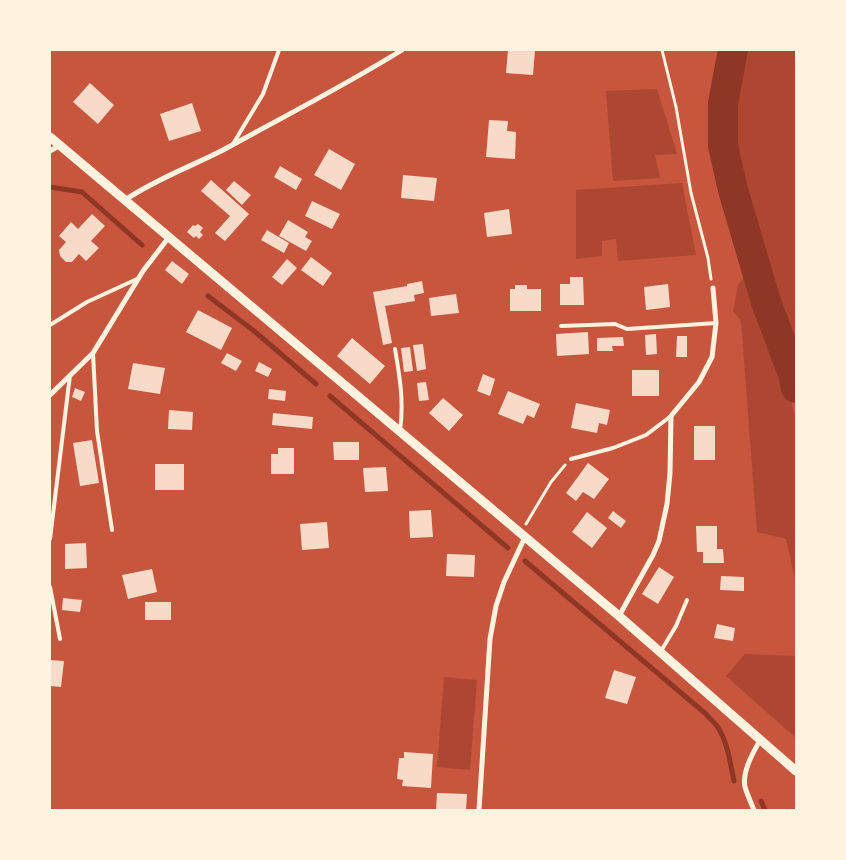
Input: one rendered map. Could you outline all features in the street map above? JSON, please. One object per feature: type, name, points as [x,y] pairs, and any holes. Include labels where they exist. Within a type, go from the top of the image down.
[{"type":"street","points":[[125,200],[152,183],[222,150],[374,68],[402,50]]},
{"type":"street","points":[[50,137],[619,616],[796,771]]},
{"type":"street","points":[[50,151],[60,145]]},
{"type":"street","points":[[51,392],[93,353],[139,278],[169,237]]},
{"type":"street","points":[[619,616],[659,541],[670,481],[671,416],[699,382],[712,357],[716,323],[713,288]]},
{"type":"street","points":[[479,810],[490,639],[496,606],[523,535]]},
{"type":"street","points":[[754,810],[745,785],[746,772],[750,759],[760,740]]},
{"type":"lane","points":[[233,144],[263,94],[278,50]]},
{"type":"lane","points":[[50,325],[88,302],[139,278]]},
{"type":"lane","points":[[561,326],[615,324],[627,329],[716,323]]},
{"type":"lane","points":[[395,349],[401,387],[402,414],[400,432]]},
{"type":"lane","points":[[93,353],[97,431],[112,530]]},
{"type":"lane","points":[[50,539],[70,375]]},
{"type":"lane","points":[[571,459],[613,448],[646,434],[671,416]]},
{"type":"lane","points":[[50,588],[60,639]]},
{"type":"lane","points":[[660,652],[676,626],[687,600]]},
{"type":"path","points":[[662,50],[676,107],[691,193],[708,258],[713,288]]},
{"type":"path","points":[[523,535],[551,482],[571,459]]},
{"type":"shaded area","points":[[744,50],[796,50],[796,364],[743,184],[734,143],[733,102]]},
{"type":"shaded area","points":[[657,89],[677,154],[655,155],[660,178],[613,181],[606,91]]},
{"type":"shaded area","points":[[682,183],[696,255],[618,261],[616,239],[602,241],[602,256],[576,259],[576,190]]},
{"type":"shaded area","points":[[749,271],[785,375],[796,421],[796,583],[786,539],[757,532],[741,321],[733,311],[738,285]]},
{"type":"shaded area","points":[[745,654],[796,656],[796,738],[726,676]]},
{"type":"shaded area","points":[[444,677],[477,680],[470,770],[437,767]]},
{"type":"building","points":[[508,50],[535,50],[533,75],[506,73]]},
{"type":"building","points":[[90,83],[114,105],[98,124],[73,102]]},
{"type":"building","points":[[192,103],[201,131],[169,141],[160,114]]},
{"type":"building","points":[[489,120],[508,121],[507,131],[516,132],[515,159],[486,157]]},
{"type":"building","points":[[329,149],[355,164],[341,190],[314,175]]},
{"type":"building","points":[[280,166],[302,179],[296,190],[274,177]]},
{"type":"building","points":[[403,175],[437,178],[434,201],[401,198]]},
{"type":"building","points":[[211,180],[249,214],[225,241],[215,233],[230,216],[201,191]]},
{"type":"building","points":[[234,181],[251,195],[242,205],[226,190]]},
{"type":"building","points":[[312,201],[340,214],[332,229],[305,216]]},
{"type":"building","points":[[509,209],[512,234],[487,237],[484,213]]},
{"type":"building","points":[[92,214],[105,226],[91,241],[99,248],[86,261],[79,254],[72,262],[66,262],[60,256],[59,250],[66,242],[59,236],[71,222],[78,229]]},
{"type":"building","points":[[288,220],[308,232],[305,237],[312,241],[306,251],[279,236]]},
{"type":"building","points":[[198,224],[203,228],[200,232],[203,235],[199,239],[196,236],[194,238],[187,232],[193,225]]},
{"type":"building","points":[[267,230],[289,243],[284,253],[261,240]]},
{"type":"building","points":[[311,257],[332,273],[323,286],[301,270]]},
{"type":"building","points":[[287,259],[297,268],[282,285],[272,277]]},
{"type":"building","points":[[172,261],[189,274],[182,284],[165,270]]},
{"type":"building","points":[[570,277],[583,277],[584,305],[560,305],[560,284],[570,284]]},
{"type":"building","points":[[422,281],[424,293],[414,295],[415,301],[385,306],[392,343],[383,345],[373,292],[407,286],[407,284]]},
{"type":"building","points":[[668,284],[670,307],[646,310],[644,287]]},
{"type":"building","points":[[515,285],[527,285],[527,289],[541,289],[541,311],[510,311],[510,289],[515,289]]},
{"type":"building","points":[[456,294],[459,313],[431,316],[429,298]]},
{"type":"building","points":[[198,310],[232,328],[221,350],[186,332]]},
{"type":"building","points":[[588,332],[589,354],[557,356],[556,334]]},
{"type":"building","points":[[656,334],[657,354],[646,355],[645,335]]},
{"type":"building","points":[[677,336],[687,336],[687,357],[676,357]]},
{"type":"building","points":[[623,337],[624,346],[612,346],[613,351],[597,351],[597,338]]},
{"type":"building","points":[[352,338],[385,366],[370,384],[337,356]]},
{"type":"building","points":[[423,344],[426,369],[417,371],[413,345]]},
{"type":"building","points":[[410,347],[413,371],[404,372],[401,348]]},
{"type":"building","points":[[227,353],[242,361],[236,371],[221,363]]},
{"type":"building","points":[[259,362],[272,369],[268,377],[255,371]]},
{"type":"building","points":[[133,363],[165,368],[160,394],[128,389]]},
{"type":"building","points":[[632,370],[659,370],[659,396],[632,396]]},
{"type":"building","points":[[483,374],[495,379],[490,396],[477,391]]},
{"type":"building","points":[[426,382],[429,400],[419,401],[417,383]]},
{"type":"building","points":[[75,388],[85,392],[81,401],[72,397]]},
{"type":"building","points":[[269,389],[286,391],[285,401],[268,399]]},
{"type":"building","points":[[508,391],[540,404],[534,418],[527,415],[523,424],[498,414]]},
{"type":"building","points":[[443,398],[463,415],[449,431],[429,413]]},
{"type":"building","points":[[576,403],[610,410],[607,425],[599,423],[597,433],[571,428]]},
{"type":"building","points":[[169,410],[193,412],[192,430],[168,429]]},
{"type":"building","points":[[273,413],[313,417],[312,429],[272,425]]},
{"type":"building","points":[[694,426],[715,426],[715,460],[694,460]]},
{"type":"building","points":[[92,440],[99,483],[80,486],[73,443]]},
{"type":"building","points":[[333,442],[359,442],[359,460],[334,460]]},
{"type":"building","points":[[278,448],[294,448],[294,474],[271,474],[271,454],[278,454]]},
{"type":"building","points":[[588,463],[609,479],[594,499],[583,492],[576,501],[566,493]]},
{"type":"building","points":[[155,464],[184,464],[184,490],[155,490]]},
{"type":"building","points":[[386,467],[388,491],[365,492],[363,468]]},
{"type":"building","points":[[431,510],[433,537],[410,538],[409,511]]},
{"type":"building","points":[[613,511],[626,521],[621,528],[608,518]]},
{"type":"building","points":[[587,512],[607,528],[592,548],[572,532]]},
{"type":"building","points":[[327,522],[329,548],[302,550],[300,524]]},
{"type":"building","points":[[696,526],[717,526],[717,549],[723,549],[724,563],[703,563],[703,552],[697,552]]},
{"type":"building","points":[[86,543],[87,568],[65,569],[65,544]]},
{"type":"building","points":[[447,554],[475,555],[474,577],[446,576]]},
{"type":"building","points":[[659,567],[674,577],[658,604],[642,594]]},
{"type":"building","points":[[152,569],[157,592],[128,599],[122,575]]},
{"type":"building","points":[[721,576],[744,577],[744,591],[720,590]]},
{"type":"building","points":[[63,598],[82,600],[80,612],[62,610]]},
{"type":"building","points":[[145,602],[171,602],[171,620],[145,620]]},
{"type":"building","points":[[717,624],[735,628],[733,641],[714,638]]},
{"type":"building","points":[[50,660],[64,661],[61,687],[50,686]]},
{"type":"building","points":[[614,670],[636,677],[627,704],[605,698]]},
{"type":"building","points":[[404,752],[433,754],[431,788],[402,786],[403,780],[397,779],[399,758],[404,758]]},
{"type":"building","points":[[437,793],[467,794],[466,810],[436,810]]},
{"type":"waterway","points":[[733,50],[723,103],[723,146],[733,190],[766,302],[793,374],[796,388]]},
{"type":"waterway","points":[[50,187],[82,192],[142,245]]},
{"type":"waterway","points":[[208,296],[254,331],[316,384]]},
{"type":"waterway","points":[[330,396],[508,548]]},
{"type":"waterway","points":[[525,561],[706,714],[717,726],[724,739],[734,781]]},
{"type":"waterway","points":[[761,801],[765,810]]}]
